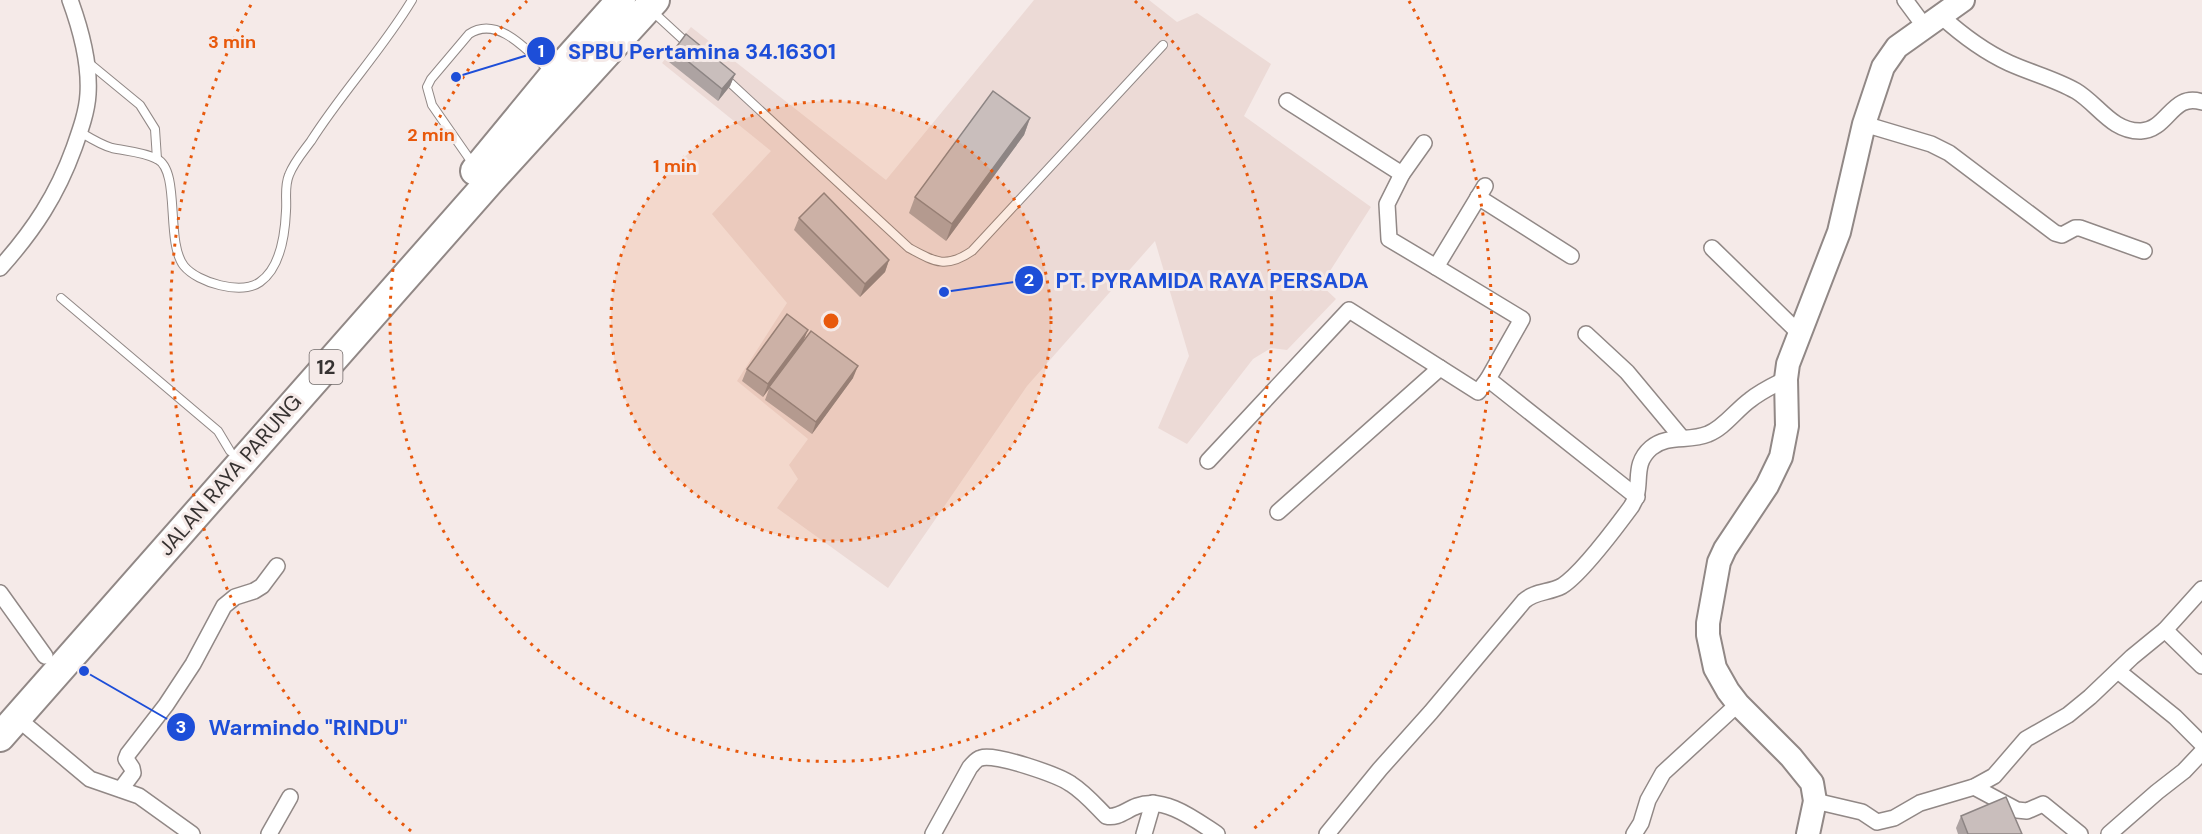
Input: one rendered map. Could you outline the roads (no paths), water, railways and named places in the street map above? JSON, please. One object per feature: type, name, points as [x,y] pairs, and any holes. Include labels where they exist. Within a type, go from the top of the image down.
[{"type":"highway","name":"JALAN RAYA PARUNG","points":[[6,721],[484,175],[555,75],[641,2]]},
{"type":"highway","name":"JALAN RAYA PARUNG","points":[[6,721],[45,656],[641,2]]},
{"type":"street","points":[[0,268],[30,233],[49,206],[63,180],[79,132],[88,94],[87,62],[81,29],[70,0]]},
{"type":"street","points":[[1905,0],[1933,22],[2006,62],[2077,92],[2112,122],[2130,130],[2143,131],[2155,128],[2182,101],[2192,98],[2202,102]]},
{"type":"street","points":[[1808,834],[1815,801],[1813,788],[1807,777],[1738,704],[1714,668],[1709,648],[1708,622],[1716,571],[1722,555],[1767,486],[1781,457],[1787,426],[1788,364],[1839,232],[1864,124],[1887,61],[1897,47],[1963,0]]},
{"type":"street","points":[[1287,101],[1402,174]]},
{"type":"street","points":[[1864,124],[1931,144],[1949,153],[2055,232],[2062,235],[2075,228],[2080,228],[2144,251]]},
{"type":"street","points":[[1208,460],[1349,310],[1478,393],[1488,379],[1522,319],[1389,240],[1387,204],[1402,174],[1424,143]]},
{"type":"street","points":[[1436,267],[1481,192],[1571,256]]},
{"type":"street","points":[[1712,248],[1799,333]]},
{"type":"street","points":[[1586,334],[1627,372],[1682,438]]},
{"type":"street","points":[[1278,512],[1440,368]]},
{"type":"street","points":[[1488,379],[1637,497]]},
{"type":"street","points":[[1327,834],[1380,769],[1496,636],[1517,608],[1531,595],[1555,589],[1570,579],[1607,538],[1637,497],[1638,467],[1645,454],[1662,441],[1710,433],[1761,392],[1786,379]]},
{"type":"street","points":[[121,789],[133,773],[126,759],[128,754],[166,705],[193,664],[225,606],[235,597],[262,586],[277,566]]},
{"type":"street","points":[[1815,801],[1862,812],[1877,822],[1894,818],[1920,803],[1974,787],[1994,776],[2026,739],[2068,715],[2165,630],[2202,589]]},
{"type":"street","points":[[0,593],[45,656]]},
{"type":"street","points":[[2165,630],[2202,666]]},
{"type":"street","points":[[2118,671],[2175,717],[2202,744]]},
{"type":"street","points":[[1634,834],[1641,823],[1651,792],[1663,773],[1738,704]]},
{"type":"street","points":[[6,721],[84,775],[97,782],[121,789],[153,805],[192,834]]},
{"type":"street","points":[[2109,834],[2184,771],[2202,752]]},
{"type":"street","points":[[933,834],[970,767],[982,757],[1011,762],[1061,778],[1080,790],[1106,816],[1117,816],[1135,807],[1153,802],[1161,803],[1217,834]]},
{"type":"street","points":[[1974,787],[2018,810],[2027,811],[2043,804],[2080,834]]},
{"type":"street","points":[[268,834],[290,797]]},
{"type":"street","points":[[1144,834],[1153,802]]},
{"type":"lane","points":[[79,132],[109,147],[157,159],[164,165],[171,194],[173,228],[178,253],[183,265],[201,281],[227,286],[249,286],[260,282],[269,273],[278,255],[285,221],[287,177],[293,165],[335,104],[380,49],[412,0]]},
{"type":"lane","points":[[641,2],[696,51]]},
{"type":"lane","points":[[484,175],[432,105],[427,87],[431,79],[470,34],[477,29],[488,28],[497,29],[509,37],[555,75]]},
{"type":"lane","points":[[721,75],[909,248],[942,262],[957,261],[972,251],[1163,45]]},
{"type":"lane","points":[[87,62],[140,105],[155,129],[157,159]]},
{"type":"lane","points":[[61,298],[218,431],[230,451]]},
{"type":"place","name":"SPBU Pertamina 34.16301","points":[[456,77]]},
{"type":"place","name":"PT. PYRAMIDA RAYA PERSADA","points":[[944,292]]},
{"type":"place","name":"Warmindo \"RINDU\"","points":[[84,671]]}]
